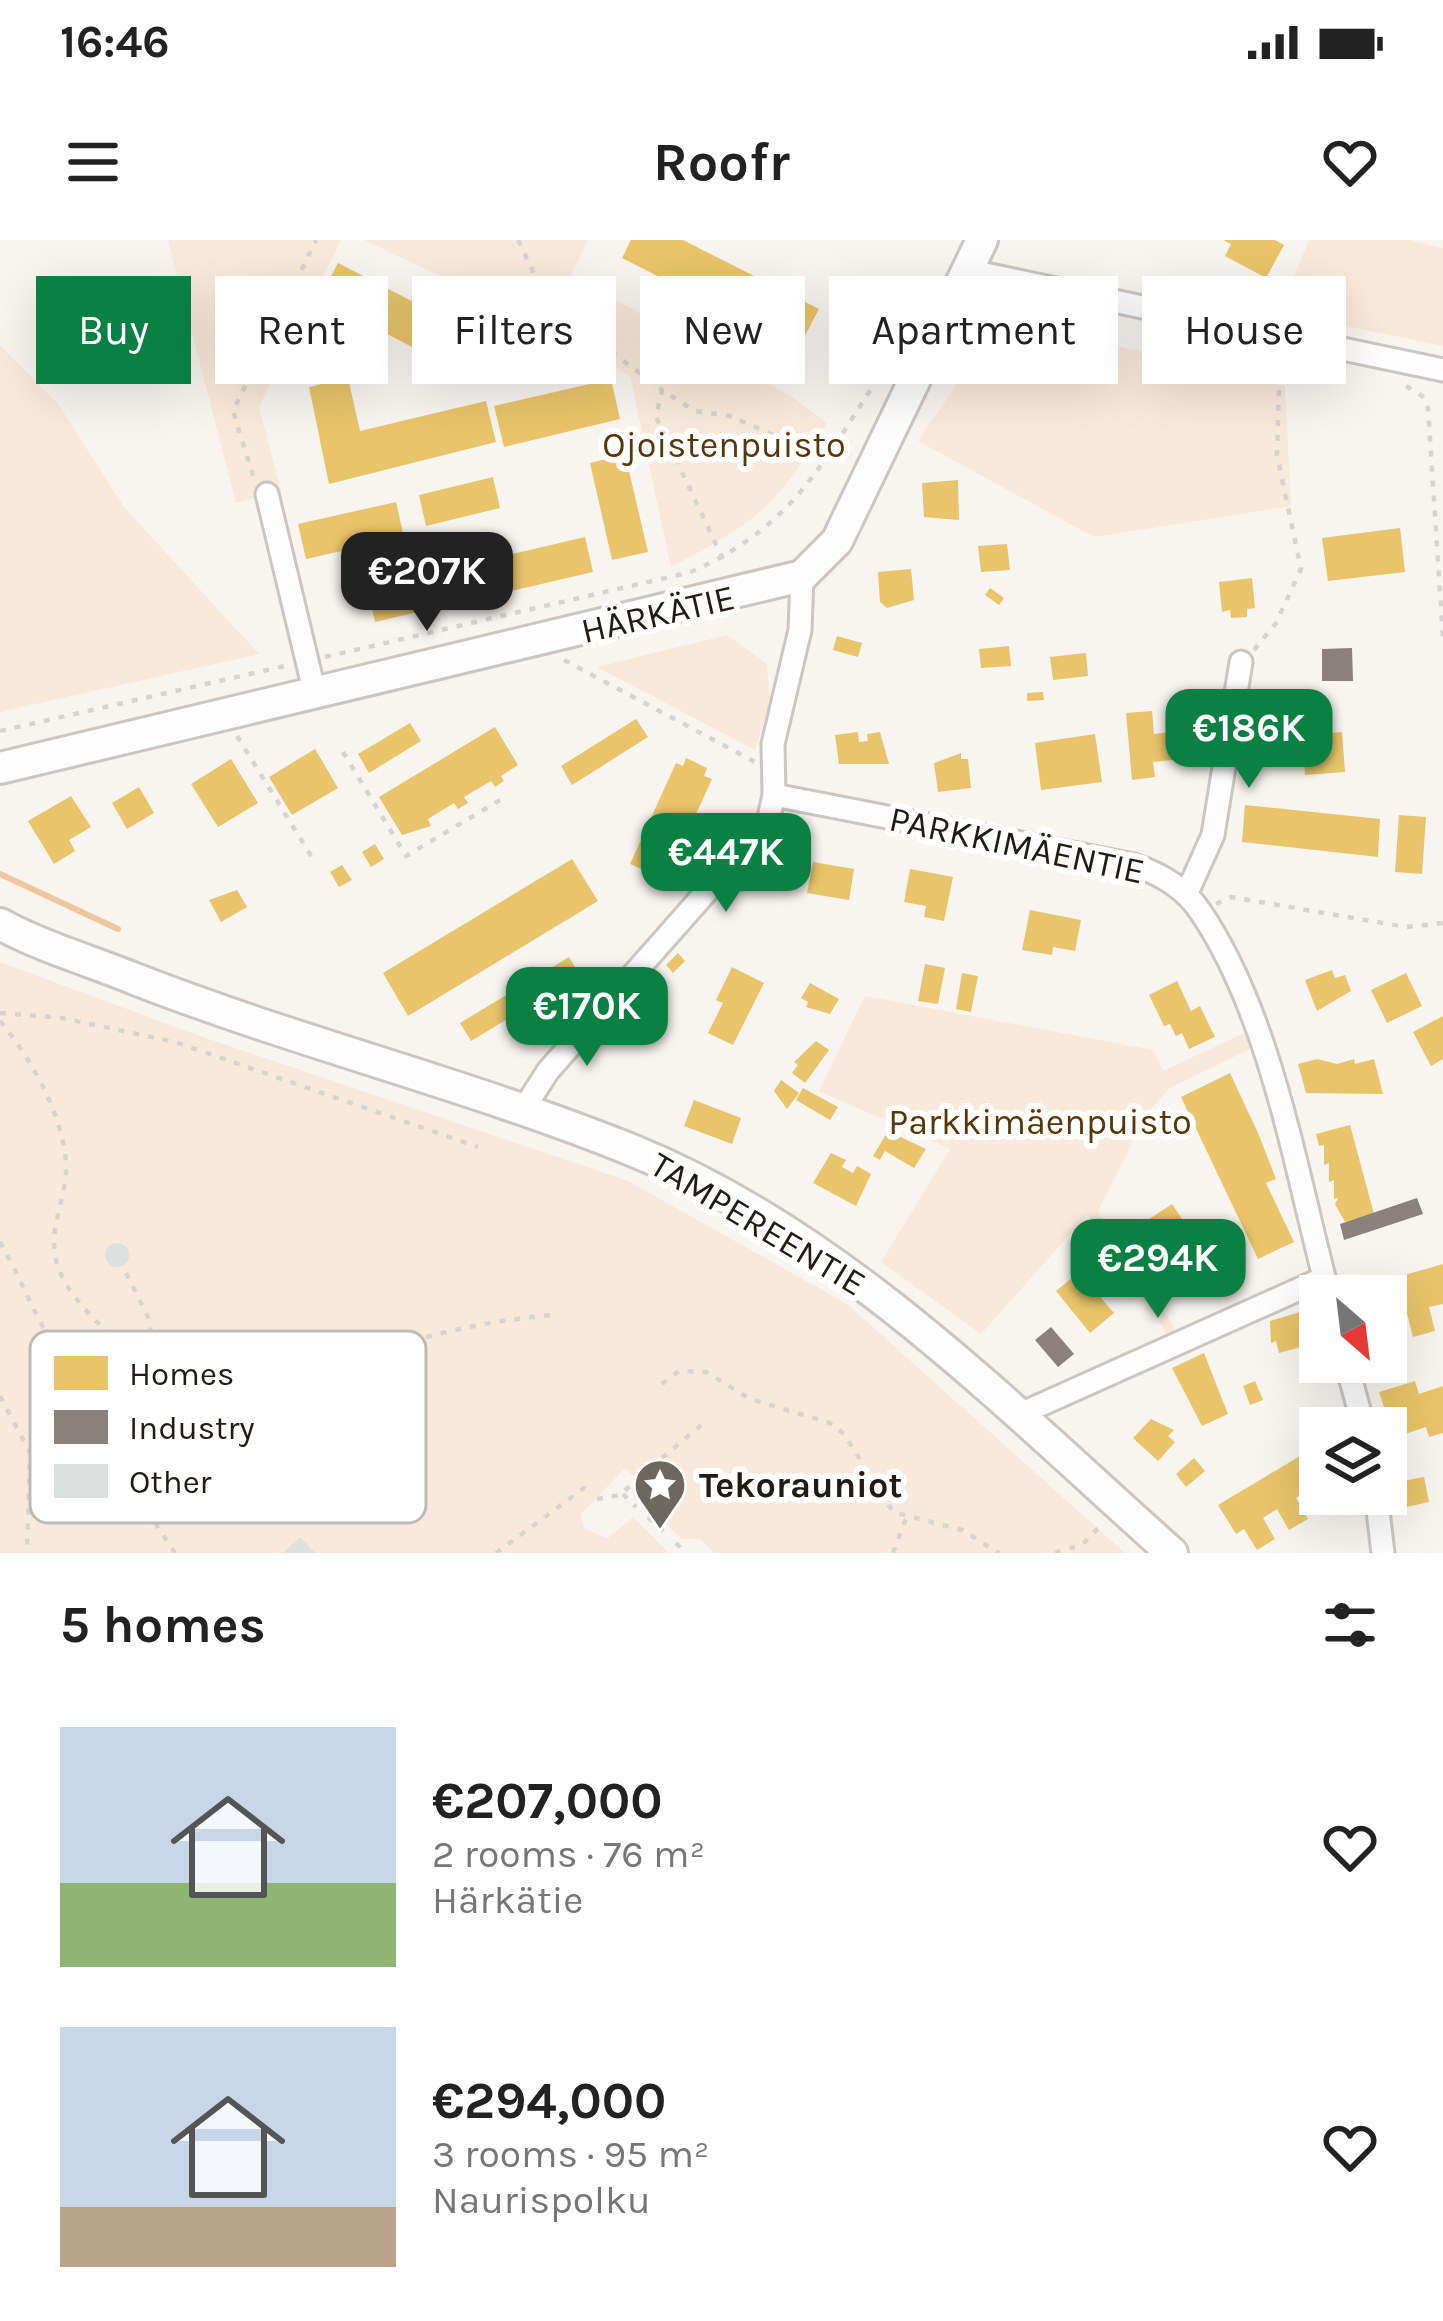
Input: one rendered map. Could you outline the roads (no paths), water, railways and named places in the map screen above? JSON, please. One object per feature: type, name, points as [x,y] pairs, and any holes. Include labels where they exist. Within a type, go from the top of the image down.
[{"type":"main road","points":[[802,576],[837,541],[982,240]]},
{"type":"main road","name":"HÄRKÄTIE","points":[[0,768],[802,576]]},
{"type":"main road","name":"TAMPEREENTIE","points":[[0,924],[221,1012],[638,1152],[763,1219],[876,1294],[1172,1553]]},
{"type":"street","points":[[966,270],[1443,370]]},
{"type":"street","points":[[267,494],[315,694]]},
{"type":"street","points":[[523,1110],[548,1071],[751,847],[768,822],[774,795],[773,744],[800,630],[802,576]]},
{"type":"street","points":[[1241,662],[1214,835],[1193,903],[1261,1046],[1323,1275]]},
{"type":"street","name":"PARKKIMÄENTIE","points":[[774,795],[1134,865],[1164,875],[1193,903]]},
{"type":"street","points":[[1016,1416],[1299,1298]]},
{"type":"street","points":[[1378,1515],[1383,1553]]},
{"type":"waterway","points":[[0,874],[118,929]]},
{"type":"place","name":"Tekorauniot","points":[[660,1531]]},
{"type":"park label","name":"Ojoistenpuisto","points":[[724,445]]},
{"type":"park label","name":"Parkkimäenpuisto","points":[[1040,1122]]}]
